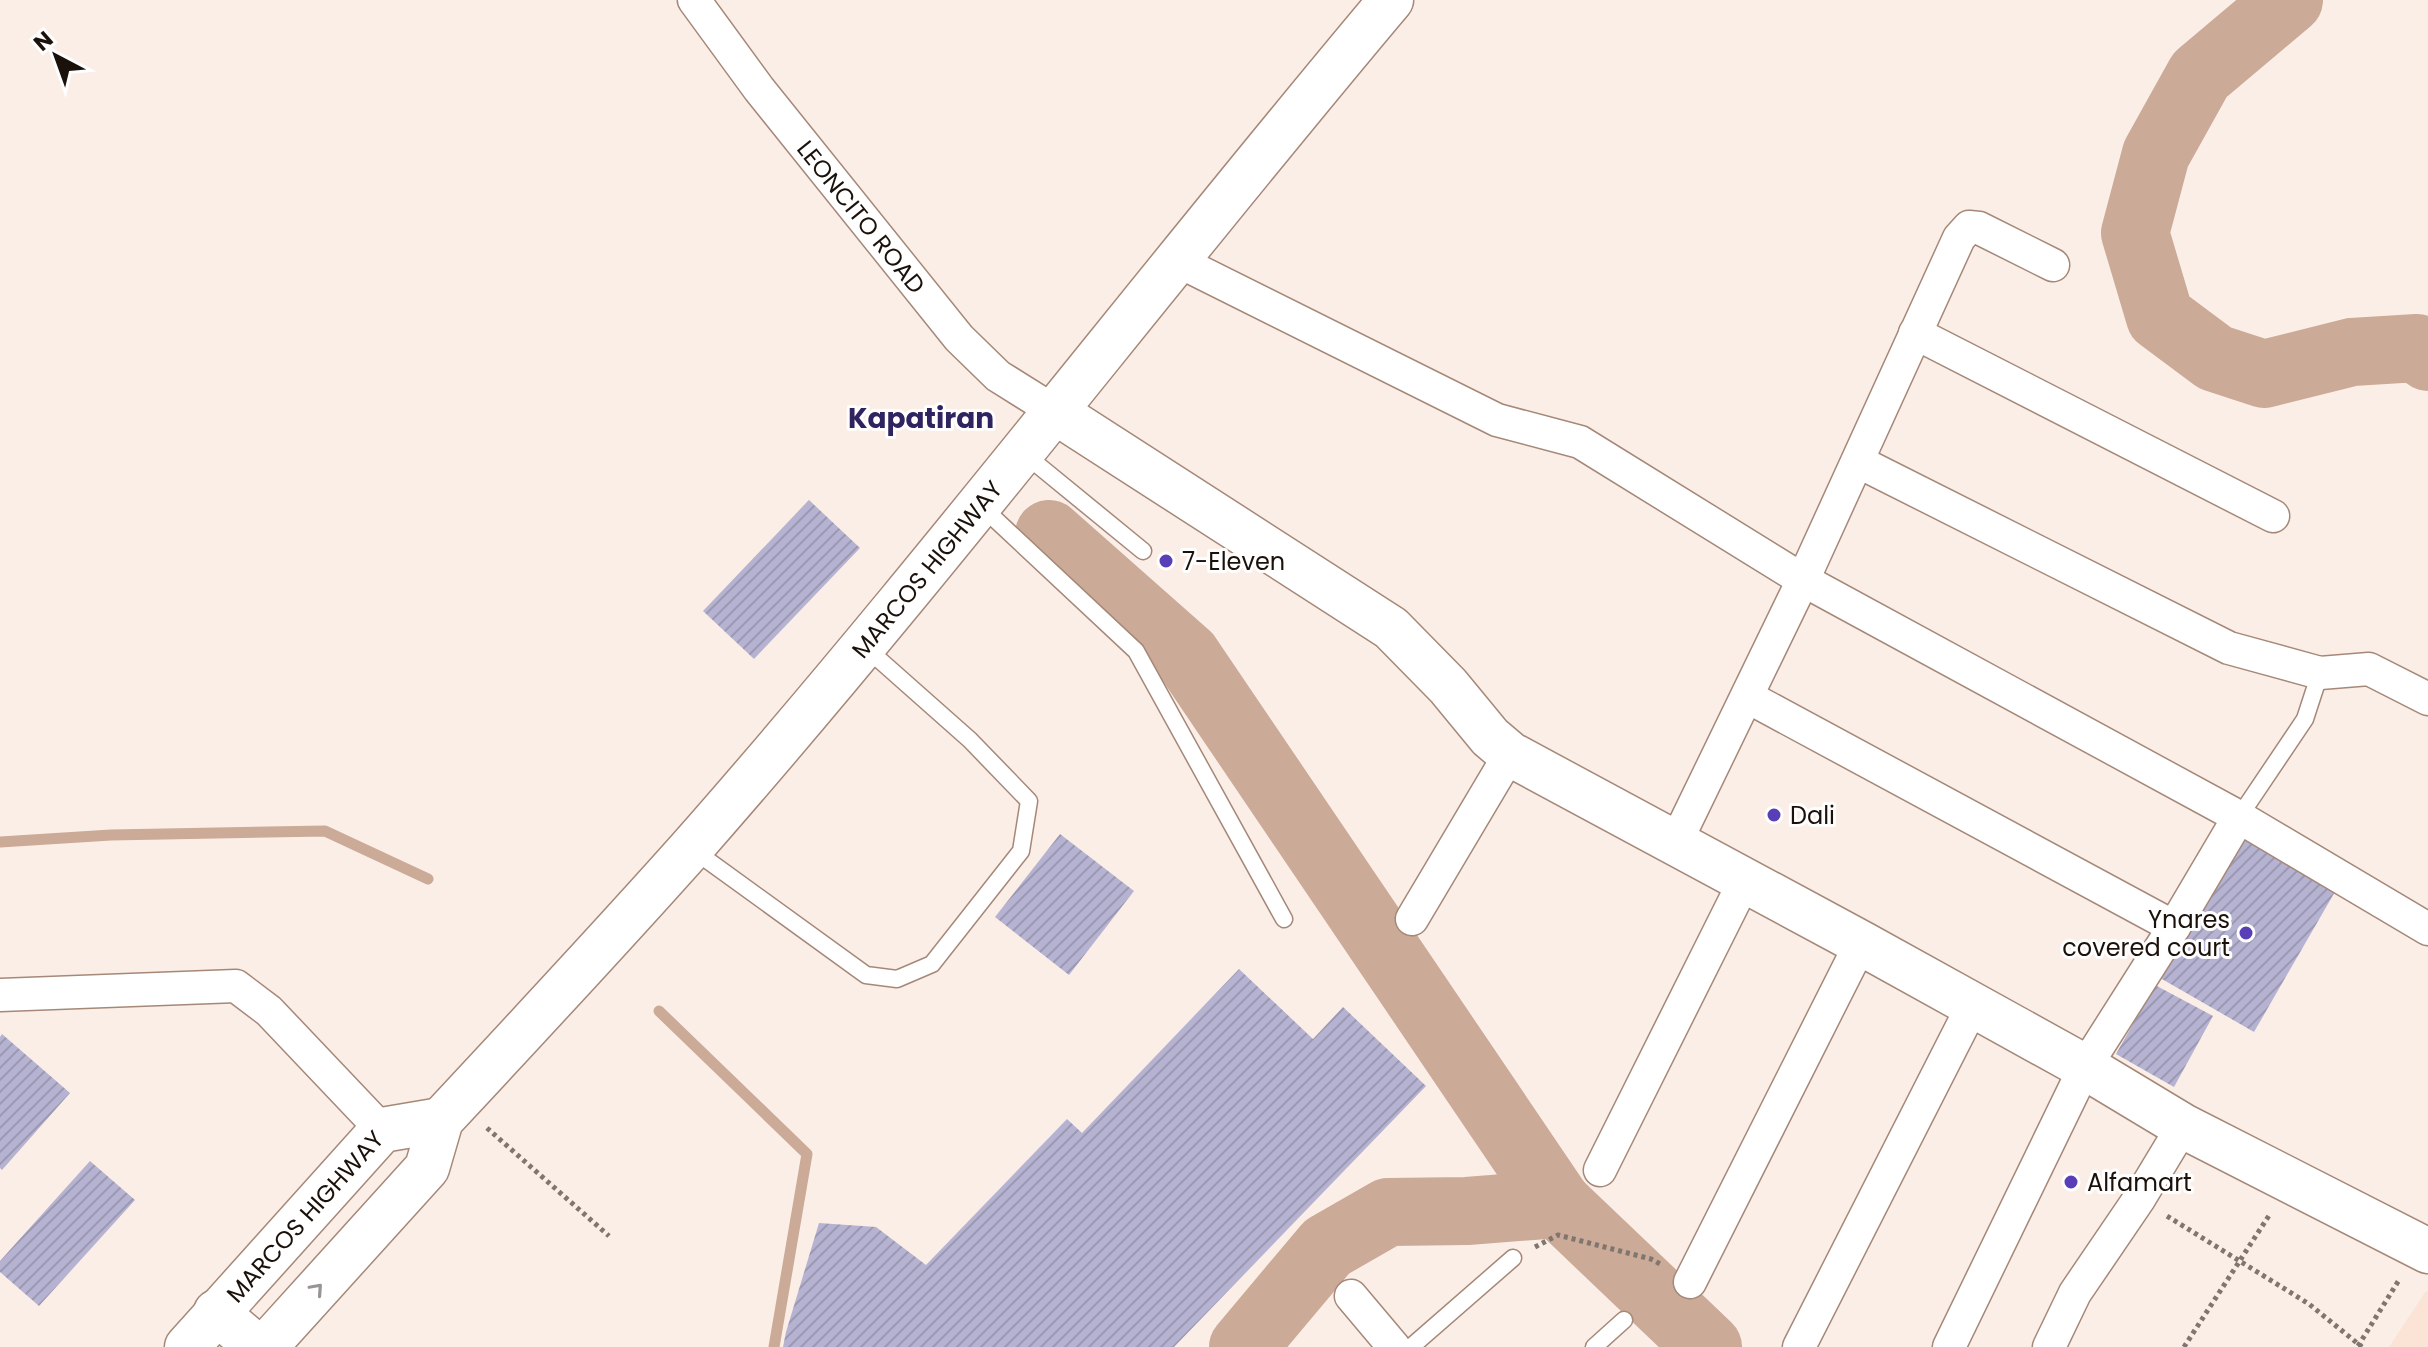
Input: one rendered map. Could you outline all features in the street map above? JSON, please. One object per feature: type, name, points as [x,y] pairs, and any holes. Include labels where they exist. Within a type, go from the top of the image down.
[{"type":"main road","name":"MARCOS HIGHWAY","points":[[265,1347],[427,1168],[449,1111],[690,848],[863,645],[1391,0]]},
{"type":"main road","points":[[1054,411],[1391,628],[1448,686],[1490,737],[1510,754],[1861,943],[2085,1067],[2183,1126],[2424,1249]]},
{"type":"main road","name":"MARCOS HIGHWAY","points":[[187,1347],[382,1130],[449,1111]]},
{"type":"main road","points":[[216,1312],[257,1347]]},
{"type":"street","name":"LEONCITO ROAD","points":[[694,0],[759,89],[959,338],[998,376],[1054,411]]},
{"type":"street","points":[[1675,844],[1859,462],[1959,238],[1969,227],[1986,230],[2053,265]]},
{"type":"street","points":[[1176,260],[1497,420],[1580,442],[1803,580],[2239,817],[2428,929]]},
{"type":"street","points":[[1915,333],[2273,516]]},
{"type":"street","points":[[1859,462],[2229,648],[2320,673],[2369,669],[2428,699]]},
{"type":"street","points":[[1748,697],[2174,927]]},
{"type":"street","points":[[1412,919],[1510,754]]},
{"type":"street","points":[[1949,1347],[2085,1067],[2239,817]]},
{"type":"street","points":[[1600,1170],[1745,880]]},
{"type":"street","points":[[1690,1282],[1861,943]]},
{"type":"street","points":[[0,995],[236,986],[269,1011],[382,1130]]},
{"type":"street","points":[[1799,1347],[1973,1005]]},
{"type":"street","points":[[2049,1347],[2075,1293],[2139,1199],[2183,1126]]},
{"type":"street","points":[[1351,1296],[1394,1347]]},
{"type":"lane","points":[[1021,451],[1143,551]]},
{"type":"lane","points":[[978,503],[1136,651],[1284,919]]},
{"type":"lane","points":[[690,848],[866,975],[897,979],[932,964],[1021,851],[1029,801],[970,740],[863,645]]},
{"type":"lane","points":[[2239,817],[2305,719],[2320,673]]},
{"type":"lane","points":[[1411,1347],[1513,1258]]},
{"type":"lane","points":[[1594,1347],[1624,1320]]},
{"type":"path","points":[[449,1111],[609,1236]]},
{"type":"path","points":[[2184,1347],[2292,1182]]},
{"type":"path","points":[[2139,1199],[2309,1304],[2359,1346],[2424,1249]]},
{"type":"path","points":[[1558,1235],[1651,1259]]},
{"type":"shaded area","points":[[2426,1291],[2428,1347],[2389,1347]]},
{"type":"building","points":[[809,500],[860,548],[754,659],[703,611]]},
{"type":"building","points":[[1060,834],[1134,891],[1069,975],[995,917]]},
{"type":"building","name":"Ynares covered court","points":[[2238,834],[2336,890],[2254,1032],[2155,975]]},
{"type":"building","points":[[1239,969],[1313,1039],[1343,1007],[1426,1086],[1174,1347],[783,1347],[819,1223],[876,1227],[926,1265],[1067,1119],[1082,1133]]},
{"type":"building","points":[[2155,985],[2213,1016],[2174,1087],[2116,1054]]},
{"type":"building","points":[[2,1034],[70,1093],[2,1170],[0,1037]]},
{"type":"building","points":[[90,1161],[135,1200],[39,1306],[0,1272],[0,1261]]},
{"type":"waterway","points":[[2289,0],[2200,75],[2156,154],[2135,233],[2160,317],[2215,358],[2264,374],[2352,352],[2417,348],[2428,357]]},
{"type":"waterway","points":[[1049,534],[1187,656],[1558,1204]]},
{"type":"waterway","points":[[0,842],[111,835],[325,831],[428,879]]},
{"type":"waterway","points":[[659,1011],[807,1154],[774,1347]]},
{"type":"waterway","points":[[1243,1347],[1327,1247],[1388,1212],[1467,1211],[1558,1204],[1708,1347]]},
{"type":"place","name":"7-Eleven","points":[[1166,561]]},
{"type":"place","name":"Dali","points":[[1774,815]]},
{"type":"place","name":"Ynares covered court","points":[[2246,933]]},
{"type":"place","name":"Alfamart","points":[[2071,1182]]},
{"type":"district","name":"Kapatiran","points":[[921,418]]}]
